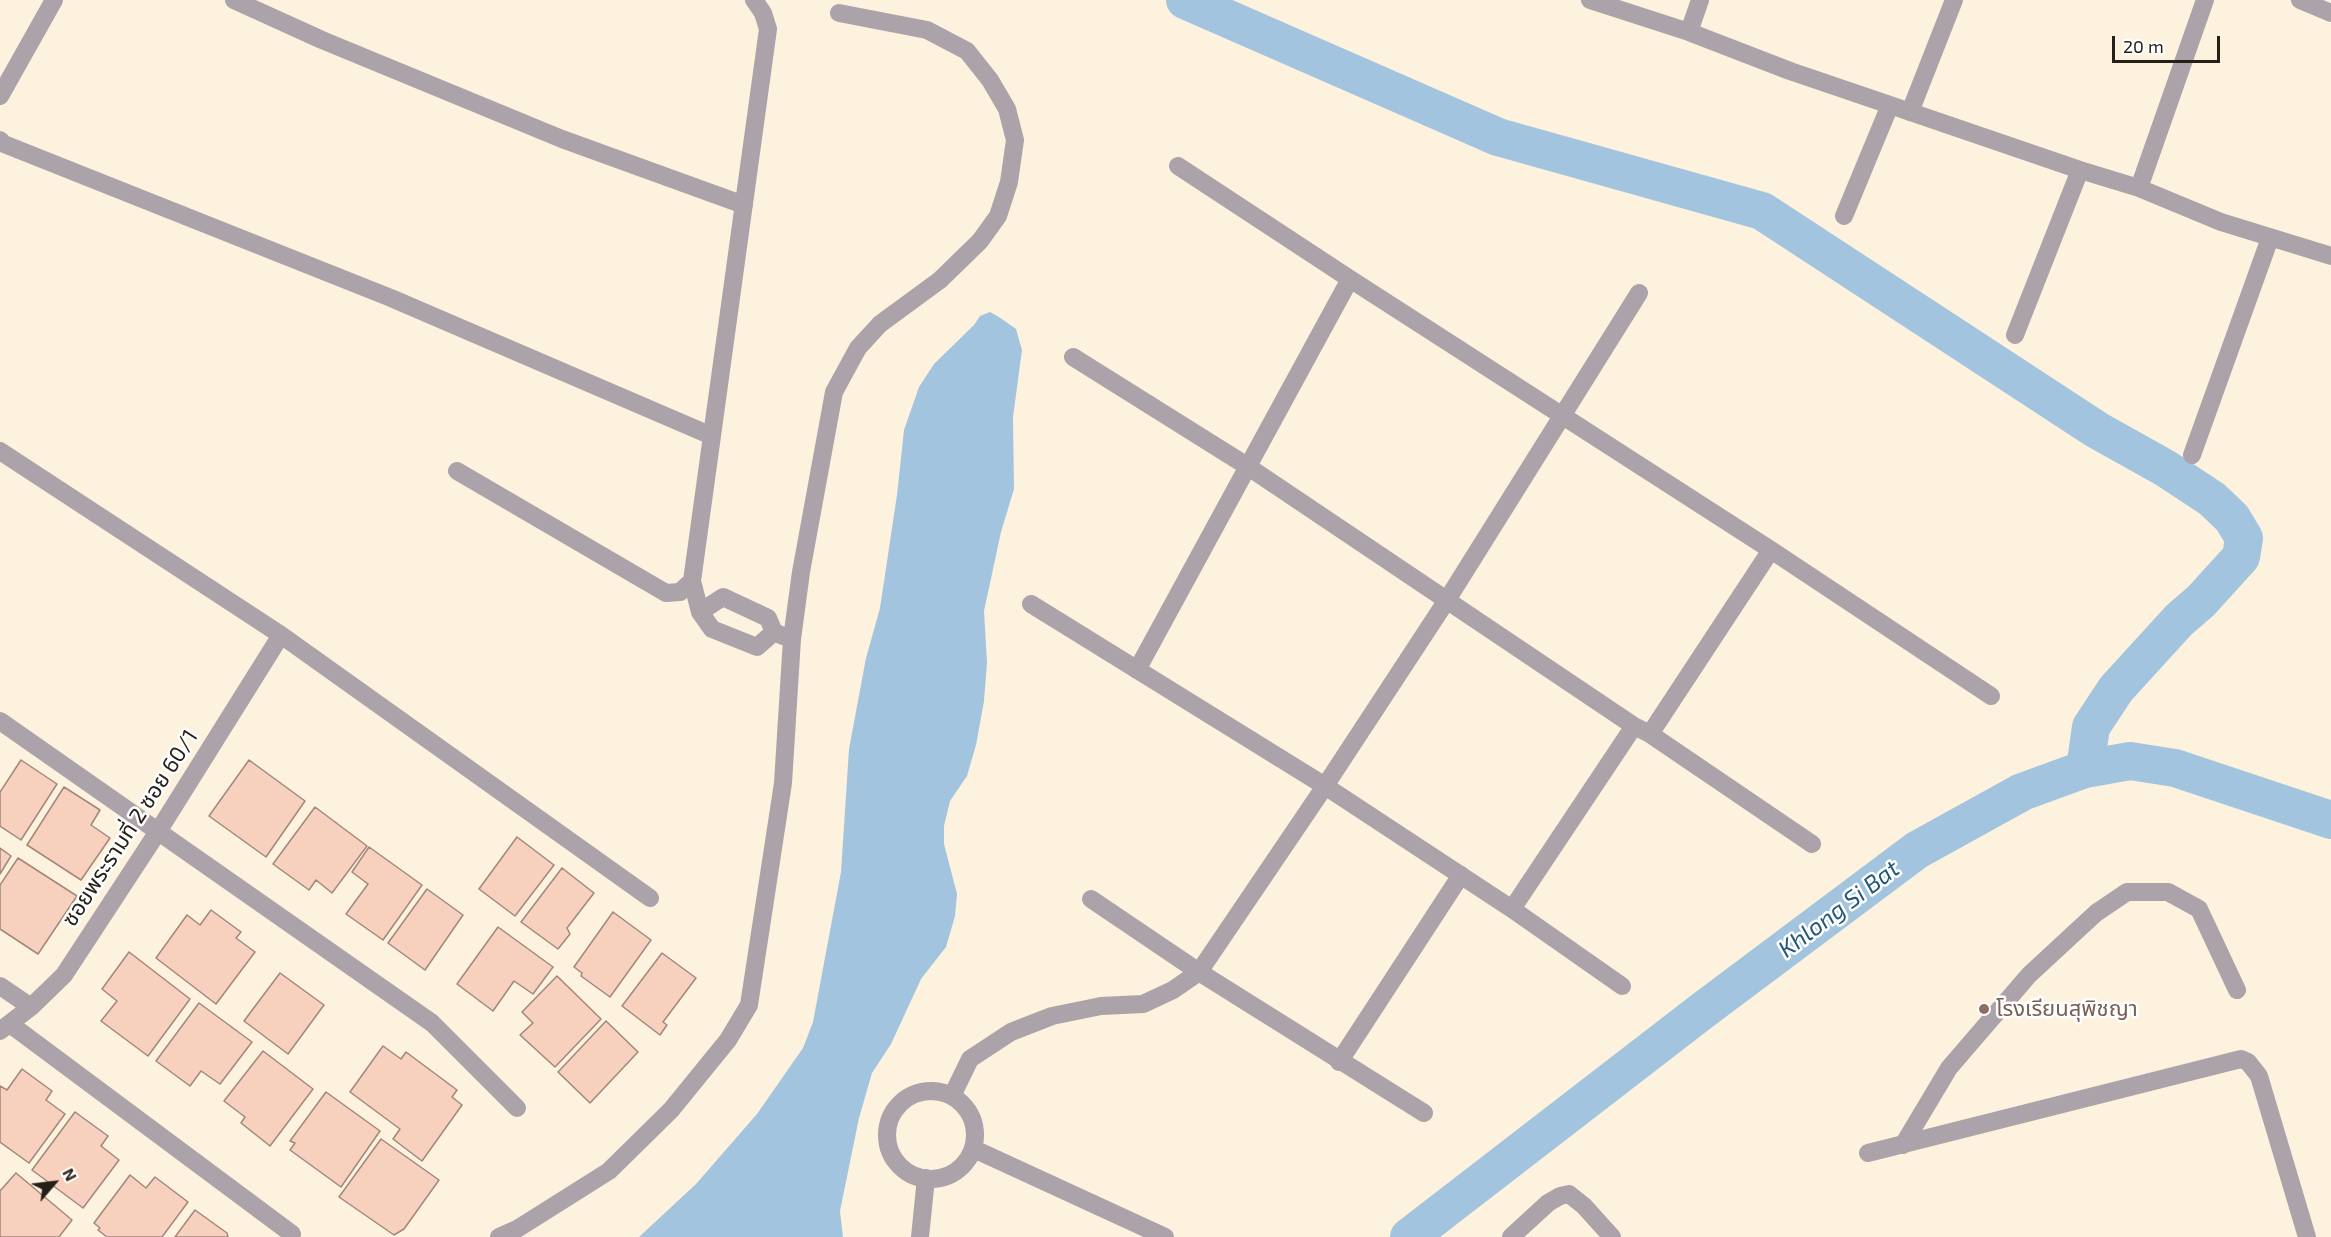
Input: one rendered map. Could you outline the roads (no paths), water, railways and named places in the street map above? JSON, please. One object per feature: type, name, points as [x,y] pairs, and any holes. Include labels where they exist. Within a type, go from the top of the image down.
[{"type":"street","points":[[0,96],[54,0]]},
{"type":"street","points":[[234,0],[322,40],[562,139],[744,205]]},
{"type":"street","points":[[754,0],[763,13],[768,29],[692,581],[700,612],[712,629],[757,647],[774,632]]},
{"type":"street","points":[[1590,0],[1689,32],[1790,71],[2139,188],[2221,222],[2331,256]]},
{"type":"street","points":[[1689,32],[1700,0]]},
{"type":"street","points":[[1910,112],[1954,0]]},
{"type":"street","points":[[2139,188],[2205,0]]},
{"type":"street","points":[[2300,0],[2331,13]]},
{"type":"street","points":[[500,1237],[517,1229],[609,1171],[671,1110],[728,1040],[749,1005],[783,783],[792,639],[801,572],[834,392],[858,348],[880,324],[940,280],[980,241],[998,216],[1009,182],[1014,140],[1007,109],[990,80],[967,51],[927,30],[839,13]]},
{"type":"street","points":[[1844,216],[1890,105]]},
{"type":"street","points":[[0,140],[4,144],[391,298],[712,436]]},
{"type":"street","points":[[1178,166],[1564,415],[1991,696]]},
{"type":"street","points":[[2015,335],[2080,170]]},
{"type":"street","points":[[2192,455],[2270,238]]},
{"type":"street","points":[[1137,670],[1350,279]]},
{"type":"street","points":[[952,1096],[970,1059],[1011,1032],[1052,1016],[1101,1006],[1143,1004],[1173,990],[1199,972],[1447,600],[1640,293]]},
{"type":"street","points":[[1073,357],[1247,466],[1812,844]]},
{"type":"street","points":[[0,451],[281,635],[650,898]]},
{"type":"street","points":[[457,471],[666,593],[680,592],[692,581]]},
{"type":"street","points":[[1512,909],[1771,550]]},
{"type":"street","points":[[700,612],[723,597],[768,618],[774,632],[792,639]]},
{"type":"street","points":[[1030,604],[1325,786],[1512,909],[1622,986]]},
{"type":"street","name":"ซอยพระรามที่ 2 ซอย 60/1","points":[[5,1028],[64,975],[159,830],[281,635]]},
{"type":"street","points":[[0,721],[432,1023],[517,1108]]},
{"type":"street","points":[[1339,1062],[1461,875]]},
{"type":"street","points":[[1903,1145],[1949,1068],[2029,975],[2096,913],[2127,892],[2168,892],[2199,909],[2237,990]]},
{"type":"street","points":[[1091,899],[1339,1062],[1424,1113]]},
{"type":"street","points":[[0,986],[31,1007]]},
{"type":"street","points":[[5,1028],[292,1234]]},
{"type":"street","points":[[1868,1154],[2241,1059],[2248,1062],[2259,1076],[2307,1237]]},
{"type":"street","points":[[941,1091],[952,1096],[967,1108],[972,1118],[975,1133],[974,1149],[966,1162],[954,1173],[940,1178],[926,1178],[912,1174],[896,1161],[887,1138],[889,1123],[897,1106],[918,1092],[941,1091]]},
{"type":"street","points":[[974,1149],[1156,1235]]},
{"type":"street","points":[[920,1237],[926,1178]]},
{"type":"street","points":[[1511,1237],[1548,1203],[1569,1194],[1579,1201],[1612,1237]]},
{"type":"water","points":[[990,312],[1016,329],[1022,350],[1013,417],[1014,489],[1001,532],[984,611],[987,662],[984,701],[976,745],[967,776],[950,801],[944,826],[944,844],[957,894],[955,916],[946,947],[921,979],[891,1044],[872,1073],[859,1118],[840,1211],[843,1237],[639,1237],[696,1184],[757,1114],[803,1048],[813,1022],[841,872],[849,749],[866,658],[880,608],[904,430],[919,387],[934,364],[974,325],[980,316]]},
{"type":"waterway","points":[[1185,0],[1498,137],[1762,211],[2097,430],[2165,468],[2212,499],[2232,518],[2244,538],[2241,557],[2116,689],[2091,727],[2085,769]]},
{"type":"waterway","name":"Khlong Si Bat","points":[[1409,1237],[1702,1011],[1917,850],[2022,792],[2085,769],[2130,761],[2175,768],[2331,820]]},
{"type":"place","name":"โรงเรียนสุพิชญา","points":[[1984,1009]]}]
